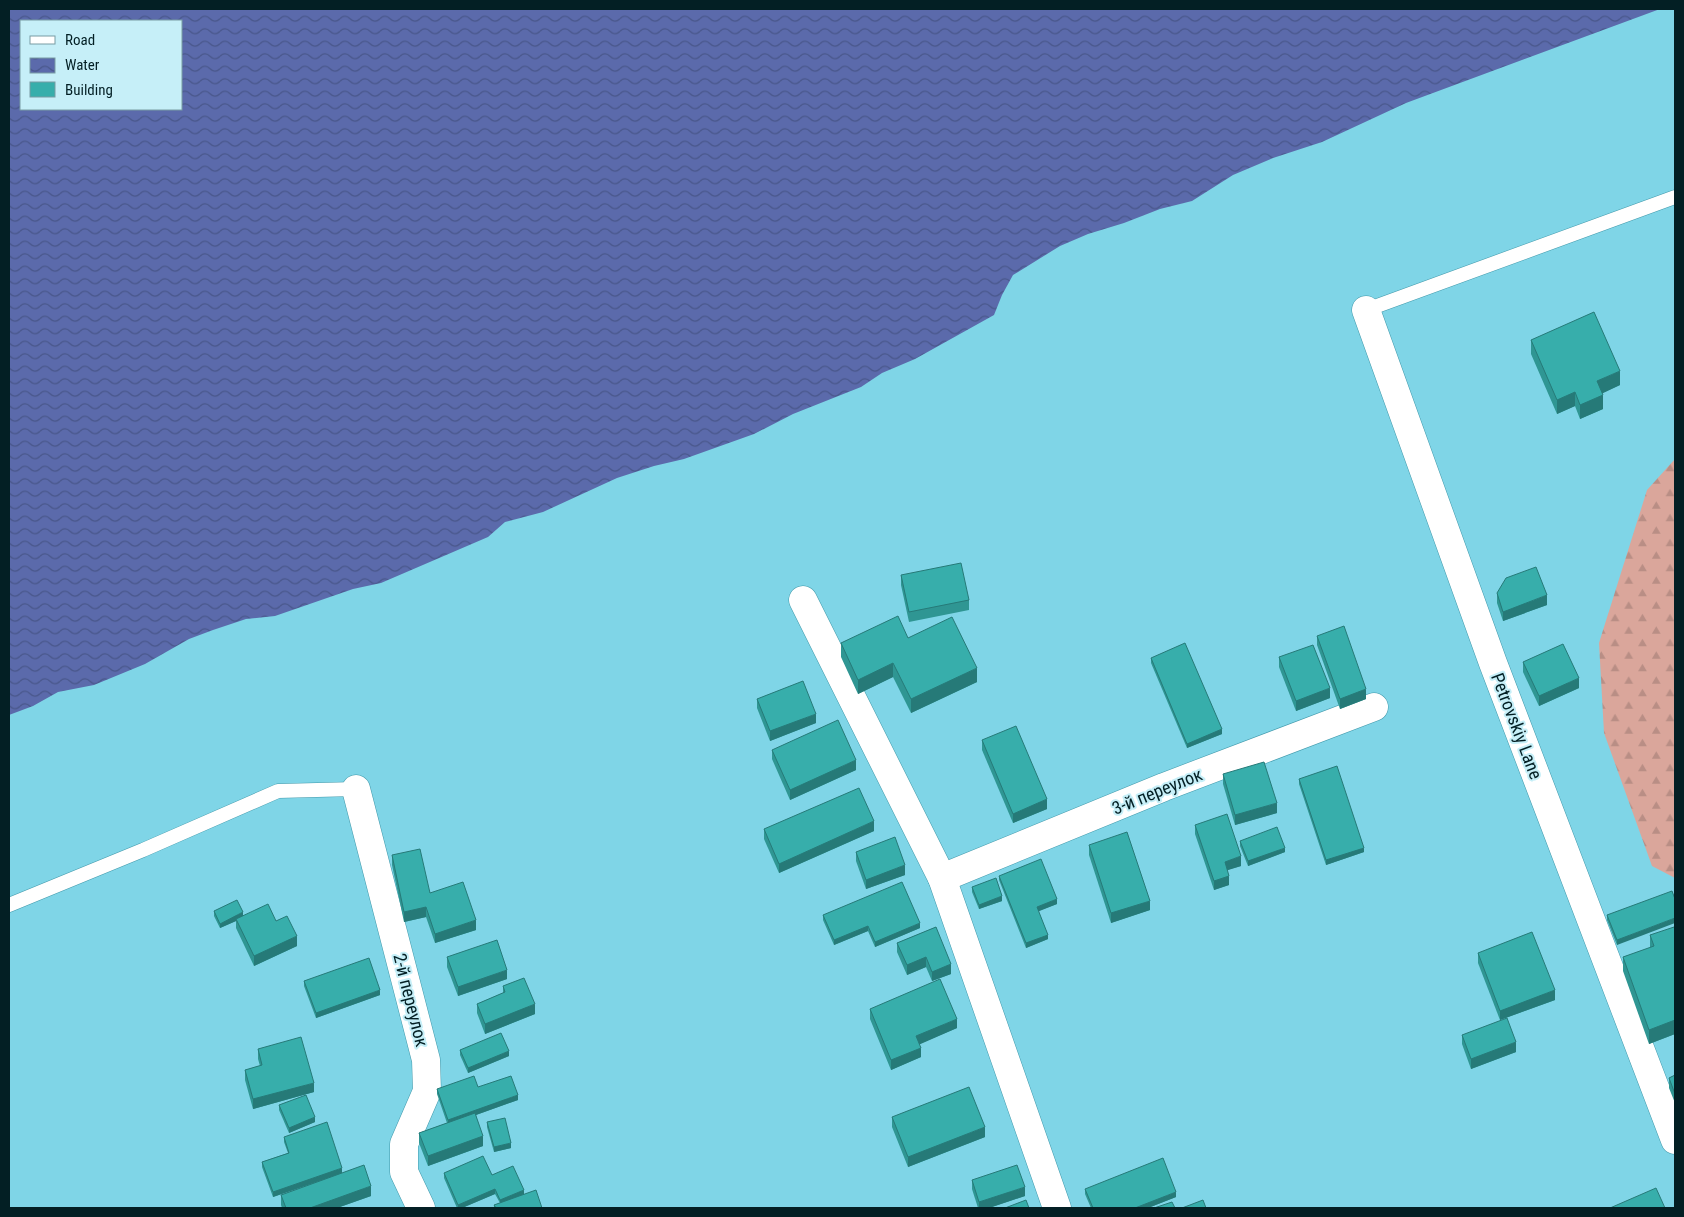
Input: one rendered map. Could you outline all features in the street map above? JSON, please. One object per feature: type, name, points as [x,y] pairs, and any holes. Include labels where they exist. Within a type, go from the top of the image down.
[{"type":"street","name":"Petrovskiy Lane","points":[[1366,310],[1494,663],[1675,1140]]},
{"type":"street","points":[[803,600],[942,878],[1057,1208]]},
{"type":"street","name":"3-й переулок","points":[[942,878],[1164,787],[1374,707]]},
{"type":"street","name":"2-й переулок","points":[[356,789],[426,1060],[427,1091],[404,1144],[404,1172],[421,1208]]},
{"type":"lane","points":[[1366,310],[1675,197]]},
{"type":"lane","points":[[9,905],[143,850],[278,791],[356,789]]},
{"type":"green space","points":[[1675,459],[1675,878],[1652,866],[1604,733],[1599,643],[1647,490]]},
{"type":"water","points":[[9,9],[1660,9],[1406,103],[1322,142],[1273,158],[1233,175],[1192,201],[1160,209],[1088,234],[1060,246],[1013,275],[994,315],[915,359],[882,373],[861,387],[793,414],[754,434],[684,459],[617,478],[543,512],[505,522],[488,537],[381,583],[353,589],[275,616],[246,619],[213,630],[189,639],[145,664],[94,685],[58,692],[33,706],[9,715]]},
{"type":"building","points":[[1594,312],[1620,371],[1597,381],[1603,395],[1580,405],[1575,392],[1557,400],[1531,340]]},
{"type":"building","points":[[961,563],[969,600],[909,612],[901,575]]},
{"type":"building","points":[[1536,567],[1547,595],[1503,612],[1497,593],[1506,578]]},
{"type":"building","points":[[898,616],[908,638],[952,617],[977,668],[911,699],[893,663],[858,680],[841,643]]},
{"type":"building","points":[[1344,626],[1366,689],[1340,699],[1317,636]]},
{"type":"building","points":[[1185,643],[1222,729],[1187,744],[1151,658]]},
{"type":"building","points":[[1563,644],[1579,678],[1539,696],[1523,662]]},
{"type":"building","points":[[1313,645],[1330,688],[1296,701],[1279,657]]},
{"type":"building","points":[[803,681],[816,714],[770,731],[757,699]]},
{"type":"building","points":[[838,720],[856,760],[790,790],[772,750]]},
{"type":"building","points":[[1016,726],[1047,799],[1013,814],[982,740]]},
{"type":"building","points":[[1264,762],[1277,803],[1235,815],[1223,774]]},
{"type":"building","points":[[1337,766],[1364,848],[1326,860],[1299,779]]},
{"type":"building","points":[[859,788],[874,821],[779,864],[764,829]]},
{"type":"building","points":[[1227,814],[1241,856],[1225,862],[1229,876],[1214,881],[1195,825]]},
{"type":"building","points":[[1277,827],[1285,848],[1248,861],[1240,841]]},
{"type":"building","points":[[1127,832],[1150,901],[1111,913],[1089,845]]},
{"type":"building","points":[[895,837],[905,865],[866,880],[856,852]]},
{"type":"building","points":[[420,849],[430,893],[463,882],[476,920],[435,934],[426,907],[404,912],[392,855]]},
{"type":"building","points":[[1041,859],[1057,899],[1037,907],[1048,935],[1026,943],[999,876]]},
{"type":"building","points":[[996,878],[1002,896],[979,905],[972,887]]},
{"type":"building","points":[[902,882],[920,923],[875,942],[868,926],[834,940],[823,915]]},
{"type":"building","points":[[1672,891],[1675,899],[1675,918],[1617,940],[1607,915]]},
{"type":"building","points":[[237,900],[243,912],[220,924],[214,911]]},
{"type":"building","points":[[268,904],[276,921],[287,916],[297,936],[254,956],[236,919]]},
{"type":"building","points":[[936,927],[951,964],[932,972],[926,957],[907,965],[897,943]]},
{"type":"building","points":[[1674,927],[1675,1020],[1649,1030],[1623,957],[1654,946],[1650,935]]},
{"type":"building","points":[[1532,932],[1555,990],[1500,1011],[1478,953]]},
{"type":"building","points":[[497,940],[507,970],[458,987],[447,957]]},
{"type":"building","points":[[369,958],[380,990],[316,1013],[304,981]]},
{"type":"building","points":[[524,978],[535,1004],[485,1024],[477,1004],[505,992],[503,986]]},
{"type":"building","points":[[940,979],[957,1019],[916,1036],[921,1048],[891,1060],[870,1009]]},
{"type":"building","points":[[1507,1018],[1516,1042],[1471,1059],[1462,1035]]},
{"type":"building","points":[[501,1033],[509,1051],[468,1068],[460,1050]]},
{"type":"building","points":[[301,1037],[314,1083],[253,1099],[245,1070],[262,1065],[258,1049]]},
{"type":"building","points":[[1675,1075],[1675,1094],[1669,1078]]},
{"type":"building","points":[[474,1076],[478,1087],[511,1076],[518,1095],[448,1120],[437,1089]]},
{"type":"building","points":[[969,1087],[985,1127],[908,1157],[892,1117]]},
{"type":"building","points":[[306,1095],[315,1117],[289,1128],[279,1105]]},
{"type":"building","points":[[475,1113],[483,1136],[428,1156],[419,1133]]},
{"type":"building","points":[[505,1118],[511,1143],[494,1147],[487,1122]]},
{"type":"building","points":[[327,1122],[342,1168],[273,1192],[262,1162],[289,1153],[284,1137]]},
{"type":"building","points":[[483,1156],[492,1175],[513,1166],[524,1190],[500,1200],[495,1189],[458,1205],[444,1173]]},
{"type":"building","points":[[1163,1158],[1176,1192],[1135,1208],[1093,1208],[1085,1189]]},
{"type":"building","points":[[364,1165],[371,1186],[310,1208],[286,1208],[281,1195]]},
{"type":"building","points":[[1017,1165],[1025,1187],[979,1202],[972,1180]]},
{"type":"building","points":[[1656,1188],[1665,1208],[1610,1208]]},
{"type":"building","points":[[536,1190],[542,1208],[496,1208],[494,1205]]},
{"type":"building","points":[[1026,1200],[1029,1208],[1005,1208]]},
{"type":"building","points":[[1203,1200],[1206,1208],[1182,1208]]},
{"type":"building","points":[[1172,1202],[1175,1208],[1154,1208]]}]
